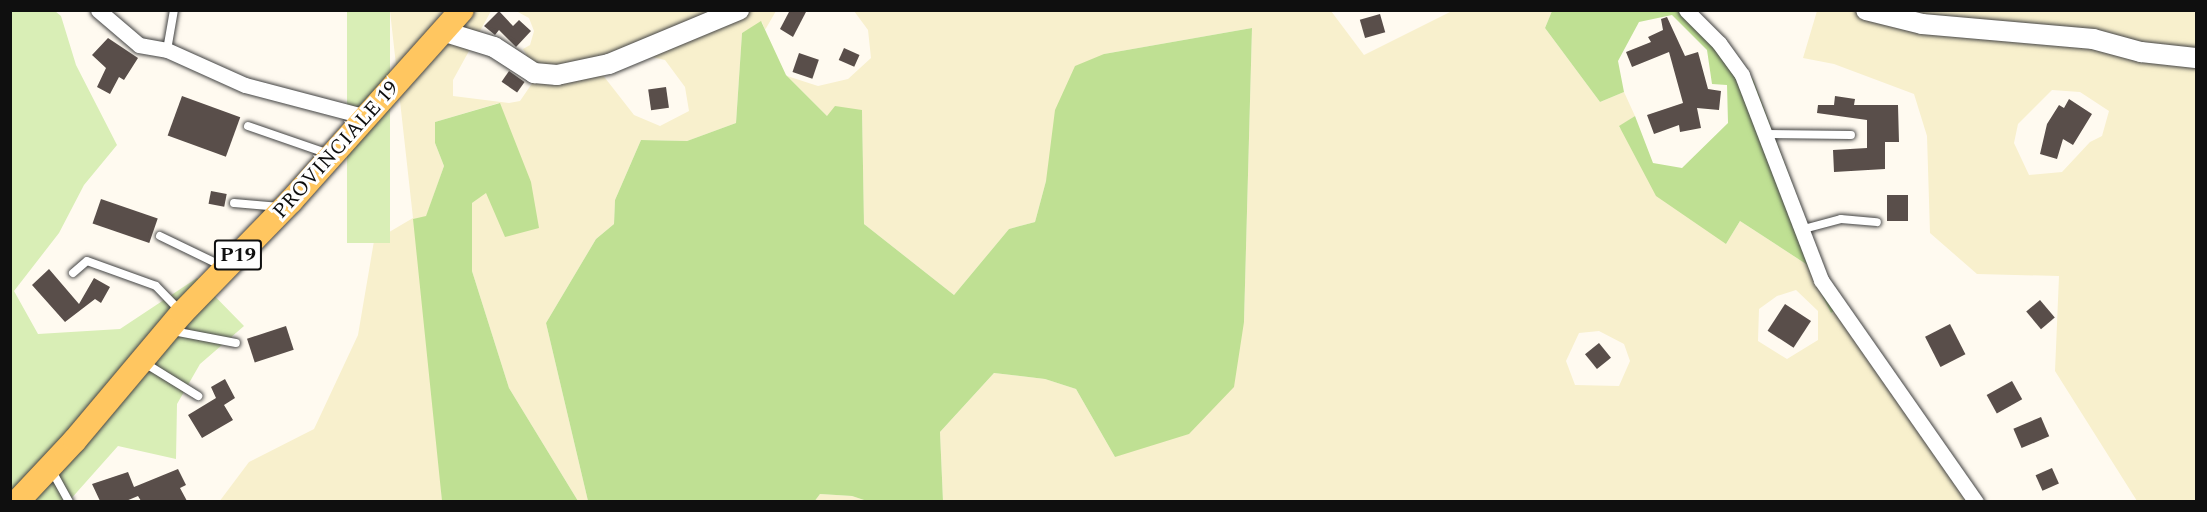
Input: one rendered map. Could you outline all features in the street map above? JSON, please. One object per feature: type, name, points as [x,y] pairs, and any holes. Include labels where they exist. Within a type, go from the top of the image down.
[{"type":"main road","name":"PROVINCIALE 19","points":[[17,501],[50,467],[174,322],[285,207],[462,10]]},
{"type":"street","points":[[98,10],[139,45],[167,50],[245,84],[367,117]]},
{"type":"street","points":[[442,31],[494,47],[534,73],[557,75],[609,64],[739,10]]},
{"type":"street","points":[[1686,10],[1719,43],[1742,75],[1767,134],[1800,230],[1821,280],[1976,501]]},
{"type":"street","points":[[1866,10],[1922,24],[2092,39],[2141,52],[2196,58]]},
{"type":"lane","points":[[167,50],[174,10]]},
{"type":"lane","points":[[248,126],[332,156]]},
{"type":"lane","points":[[1767,134],[1851,135]]},
{"type":"lane","points":[[234,203],[285,207]]},
{"type":"lane","points":[[1800,230],[1841,219],[1877,222]]},
{"type":"lane","points":[[160,236],[226,268]]},
{"type":"lane","points":[[73,273],[87,261],[156,286],[174,322],[236,343]]},
{"type":"lane","points":[[141,362],[198,396]]},
{"type":"lane","points":[[50,467],[69,501]]},
{"type":"shaded area","points":[[390,11],[491,11],[453,80],[453,96],[509,103],[520,101],[533,82],[536,70],[523,49],[530,45],[534,31],[529,18],[516,11],[776,11],[765,30],[762,22],[742,33],[736,123],[687,141],[641,140],[615,200],[614,224],[596,239],[546,323],[588,501],[578,501],[509,388],[472,271],[472,203],[486,192],[499,103],[435,122],[435,143],[444,166],[426,217],[442,501],[219,502],[249,462],[314,429],[358,335],[374,241],[413,218]],"holes":[[[652,57],[665,60],[685,87],[689,111],[660,126],[634,115],[602,74]]]},
{"type":"shaded area","points":[[854,11],[1331,11],[1364,55],[1452,11],[1552,11],[1545,28],[1600,102],[1624,92],[1635,116],[1619,127],[1726,244],[1740,221],[1806,264],[1831,313],[1839,307],[1970,501],[943,501],[940,432],[994,373],[1045,379],[1076,389],[1115,457],[1244,322],[1252,28],[1104,54],[1046,181],[1035,222],[1009,229],[954,295],[864,224],[862,110],[828,117],[787,76],[818,86],[848,79],[871,58],[868,30]],"holes":[[[1796,290],[1818,311],[1818,340],[1787,359],[1758,341],[1759,309],[1777,296]],[[1599,331],[1624,344],[1630,361],[1619,386],[1575,385],[1566,361],[1579,333]]]},
{"type":"shaded area","points":[[1817,11],[2196,11],[2196,501],[2137,501],[2055,371],[2059,276],[1977,274],[1930,233],[1927,136],[1914,94],[1834,64],[1803,58]],"holes":[[[2052,90],[2080,92],[2109,111],[2102,136],[2090,142],[2062,172],[2029,175],[2014,143],[2018,124]]]},
{"type":"shaded area","points":[[820,494],[852,496],[867,501],[814,502]]},
{"type":"green space","points":[[1687,10],[1753,79],[1839,307],[1831,313],[1806,264],[1740,221],[1726,244],[1656,196],[1619,126],[1635,116],[1653,163],[1682,168],[1728,123],[1727,85],[1712,84],[1707,50],[1672,15],[1639,22],[1618,61],[1624,92],[1600,102],[1545,28],[1552,11]]},
{"type":"green space","points":[[10,11],[55,11],[61,16],[76,65],[117,145],[84,185],[59,233],[14,291],[38,334],[120,329],[197,278],[244,326],[200,364],[177,404],[176,459],[118,446],[69,501],[11,501]]},
{"type":"green space","points":[[347,11],[390,11],[390,243],[347,243]]},
{"type":"green space","points":[[761,21],[786,75],[827,116],[835,106],[862,110],[864,224],[954,295],[1009,229],[1035,222],[1046,181],[1055,110],[1075,66],[1104,54],[1252,28],[1244,322],[1234,387],[1189,434],[1115,457],[1076,389],[1045,379],[994,373],[940,432],[943,501],[867,501],[852,496],[820,494],[814,502],[588,501],[546,323],[596,239],[614,224],[615,200],[641,140],[687,141],[736,123],[742,33]]},
{"type":"green space","points":[[500,103],[531,182],[539,228],[505,237],[486,193],[472,203],[472,271],[509,388],[578,501],[442,501],[413,219],[426,216],[444,166],[435,143],[435,122]]},
{"type":"building","points":[[790,10],[807,10],[793,37],[780,29]]},
{"type":"building","points":[[499,11],[513,26],[519,20],[531,31],[516,47],[499,30],[495,35],[484,26]]},
{"type":"building","points":[[1380,14],[1385,32],[1365,38],[1360,20]]},
{"type":"building","points":[[1667,17],[1685,56],[1698,52],[1708,89],[1721,91],[1719,110],[1697,108],[1701,128],[1680,132],[1679,125],[1654,134],[1647,115],[1683,103],[1669,52],[1632,67],[1626,52],[1651,42],[1648,37],[1663,30],[1661,19]]},
{"type":"building","points":[[108,38],[138,58],[124,80],[119,77],[110,94],[97,87],[106,68],[92,55]]},
{"type":"building","points":[[844,48],[860,55],[854,67],[839,60]]},
{"type":"building","points":[[799,53],[819,60],[812,79],[792,72]]},
{"type":"building","points":[[509,71],[525,82],[517,93],[502,82]]},
{"type":"building","points":[[666,87],[669,108],[651,110],[648,90]]},
{"type":"building","points":[[182,96],[240,117],[226,157],[168,135]]},
{"type":"building","points":[[1835,96],[1855,99],[1854,105],[1898,105],[1899,142],[1885,142],[1885,169],[1834,172],[1833,150],[1867,148],[1867,120],[1817,113],[1818,105],[1834,105]]},
{"type":"building","points":[[2069,99],[2092,114],[2073,145],[2063,139],[2057,159],[2040,154],[2047,124],[2059,105],[2064,108]]},
{"type":"building","points":[[211,191],[227,194],[224,207],[209,204]]},
{"type":"building","points":[[1887,195],[1908,195],[1908,221],[1887,221]]},
{"type":"building","points":[[101,199],[158,219],[149,243],[93,224]]},
{"type":"building","points":[[49,269],[79,304],[94,278],[110,287],[101,303],[95,299],[65,322],[32,285]]},
{"type":"building","points":[[2040,300],[2055,318],[2041,329],[2026,312]]},
{"type":"building","points":[[1785,304],[1811,321],[1794,348],[1768,331]]},
{"type":"building","points":[[1950,324],[1965,354],[1940,367],[1925,337]]},
{"type":"building","points":[[286,326],[294,350],[255,362],[247,339]]},
{"type":"building","points":[[1599,343],[1611,358],[1597,369],[1585,354]]},
{"type":"building","points":[[225,379],[235,398],[224,405],[233,420],[202,438],[188,415],[216,398],[211,387]]},
{"type":"building","points":[[2012,381],[2022,399],[1997,413],[1987,395]]},
{"type":"building","points":[[2041,417],[2049,436],[2022,448],[2013,429]]},
{"type":"building","points":[[2052,468],[2059,484],[2042,491],[2036,475]]},
{"type":"building","points":[[178,469],[186,485],[180,488],[187,501],[141,501],[138,496],[126,501],[100,501],[92,484],[128,472],[134,487]]}]
